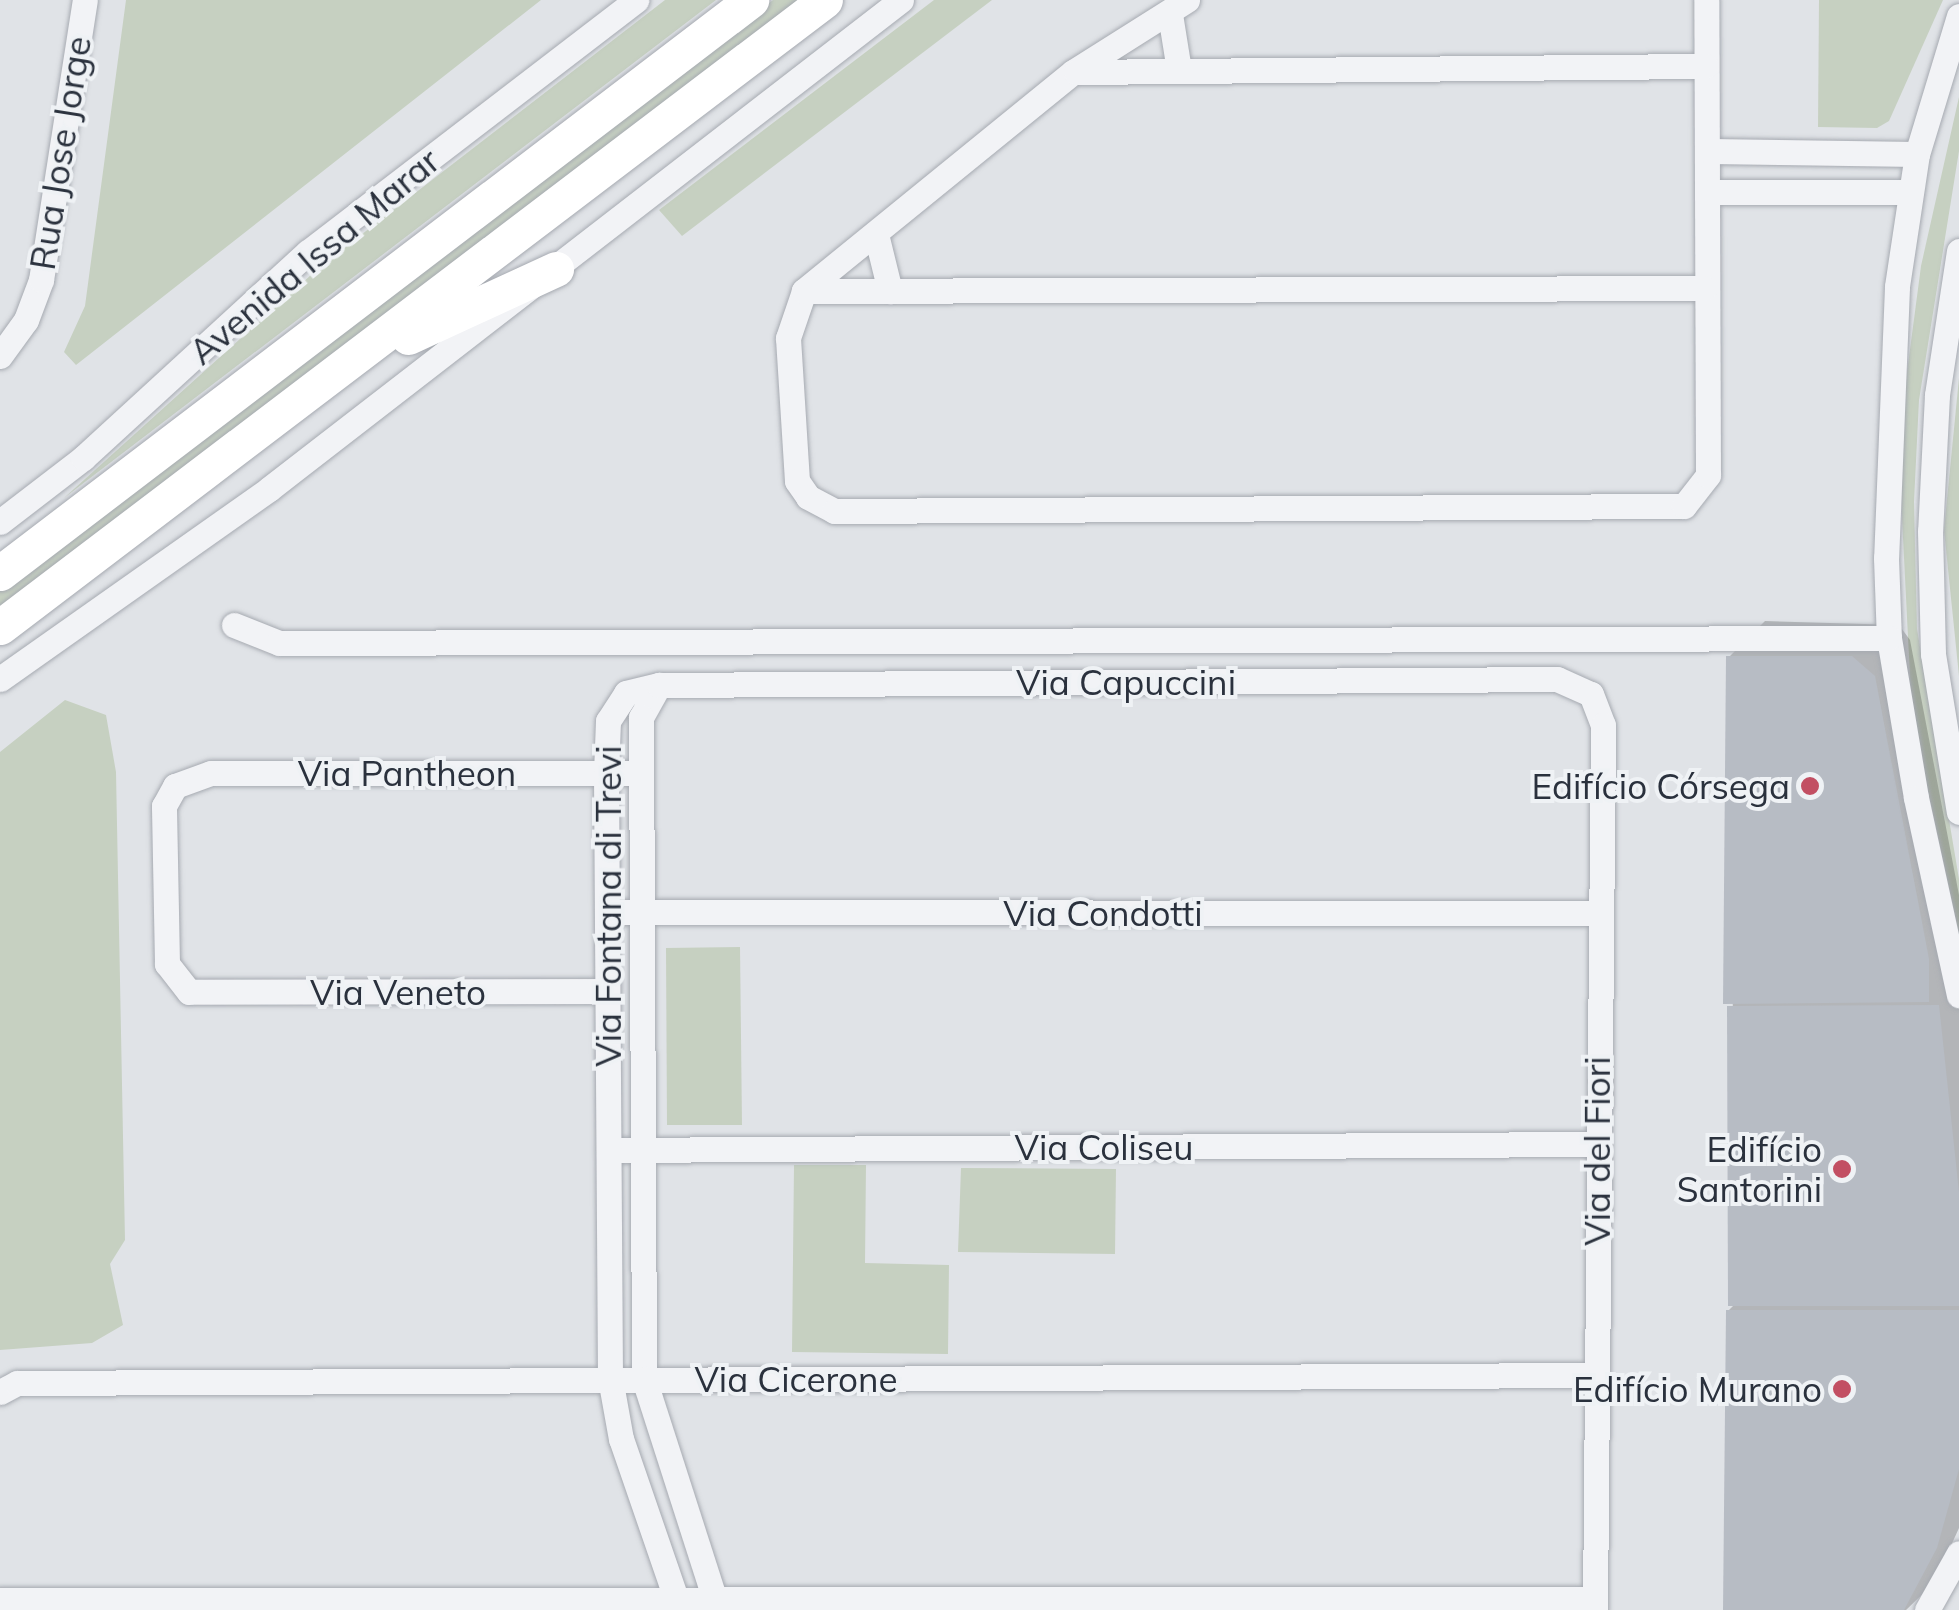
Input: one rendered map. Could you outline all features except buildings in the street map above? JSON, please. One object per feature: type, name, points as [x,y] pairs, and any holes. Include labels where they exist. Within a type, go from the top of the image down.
[{"type":"highway","points":[[0,573],[751,0]]},
{"type":"highway","points":[[0,627],[824,0]]},
{"type":"highway","points":[[348,364],[556,269]]},
{"type":"street","name":"Rua Jose Jorge","points":[[0,356],[26,320],[41,280],[84,0]]},
{"type":"street","name":"Avenida Issa Marar","points":[[0,522],[82,458],[308,252],[636,0]]},
{"type":"street","points":[[0,679],[269,489],[901,0]]},
{"type":"street","points":[[1178,7],[1073,72],[804,290],[788,338],[797,481],[808,497],[834,512],[1684,506],[1708,474],[1704,288],[1710,150],[1706,0]]},
{"type":"street","points":[[1178,7],[1179,70]]},
{"type":"street","points":[[1958,984],[1916,798],[1890,638],[1891,408],[1910,192],[1917,154],[1959,16]]},
{"type":"street","points":[[1073,72],[1706,66]]},
{"type":"street","points":[[1710,150],[1917,154]]},
{"type":"street","points":[[1708,192],[1910,192]]},
{"type":"street","points":[[876,234],[890,291]]},
{"type":"street","points":[[1959,251],[1937,395],[1930,531],[1934,654],[1959,812]]},
{"type":"street","points":[[804,290],[1704,288]]},
{"type":"street","points":[[234,625],[279,643],[1890,638]]},
{"type":"street","name":"Via Capuccini","points":[[659,685],[1556,679],[1590,694]]},
{"type":"street","name":"Via Fontana di Trevi","points":[[659,685],[626,692],[608,722],[610,1378],[622,1439],[679,1606]]},
{"type":"street","name":"Via Fontana di Trevi","points":[[659,685],[641,717],[644,1380],[717,1606]]},
{"type":"street","name":"Via del Fiori","points":[[1590,694],[1603,725],[1598,913],[1595,1604]]},
{"type":"street","name":"Via Pantheon","points":[[189,992],[167,964],[164,806],[175,786],[211,773],[641,773]]},
{"type":"street","name":"Via Condotti","points":[[609,912],[1598,913]]},
{"type":"street","name":"Via Veneto","points":[[189,992],[607,991]]},
{"type":"street","name":"Via Coliseu","points":[[610,1150],[1598,1144]]},
{"type":"street","name":"Via Cicerone","points":[[0,1392],[17,1383],[1594,1375]]},
{"type":"street","points":[[1927,1610],[1959,1552]]},
{"type":"street","points":[[0,1600],[757,1607],[1595,1604]]},
{"type":"green space","points":[[126,0],[541,0],[76,365],[64,352],[85,306]]},
{"type":"green space","points":[[665,0],[716,0],[64,498],[322,265]]},
{"type":"green space","points":[[773,0],[803,0],[0,613],[0,587]]},
{"type":"green space","points":[[934,0],[992,0],[682,236],[659,210]]},
{"type":"green space","points":[[1819,0],[1943,0],[1889,121],[1877,128],[1818,127]]},
{"type":"green space","points":[[1959,97],[1959,151],[1919,400],[1914,502],[1917,629],[1959,879],[1959,934],[1912,717],[1901,498],[1906,380],[1921,266]]},
{"type":"green space","points":[[1959,378],[1959,676],[1944,530]]},
{"type":"green space","points":[[65,700],[106,715],[116,772],[125,1240],[110,1264],[123,1325],[92,1343],[0,1350],[0,752]]},
{"type":"green space","points":[[740,947],[742,1125],[667,1125],[666,948]]},
{"type":"green space","points":[[794,1165],[866,1165],[865,1263],[949,1265],[948,1354],[792,1352]]},
{"type":"green space","points":[[961,1168],[1116,1169],[1115,1254],[958,1252]]},
{"type":"place","name":"Edifício Córsega","points":[[1810,786]]},
{"type":"place","name":"Edifício Santorini","points":[[1842,1169]]},
{"type":"place","name":"Edifício Murano","points":[[1842,1389]]}]
